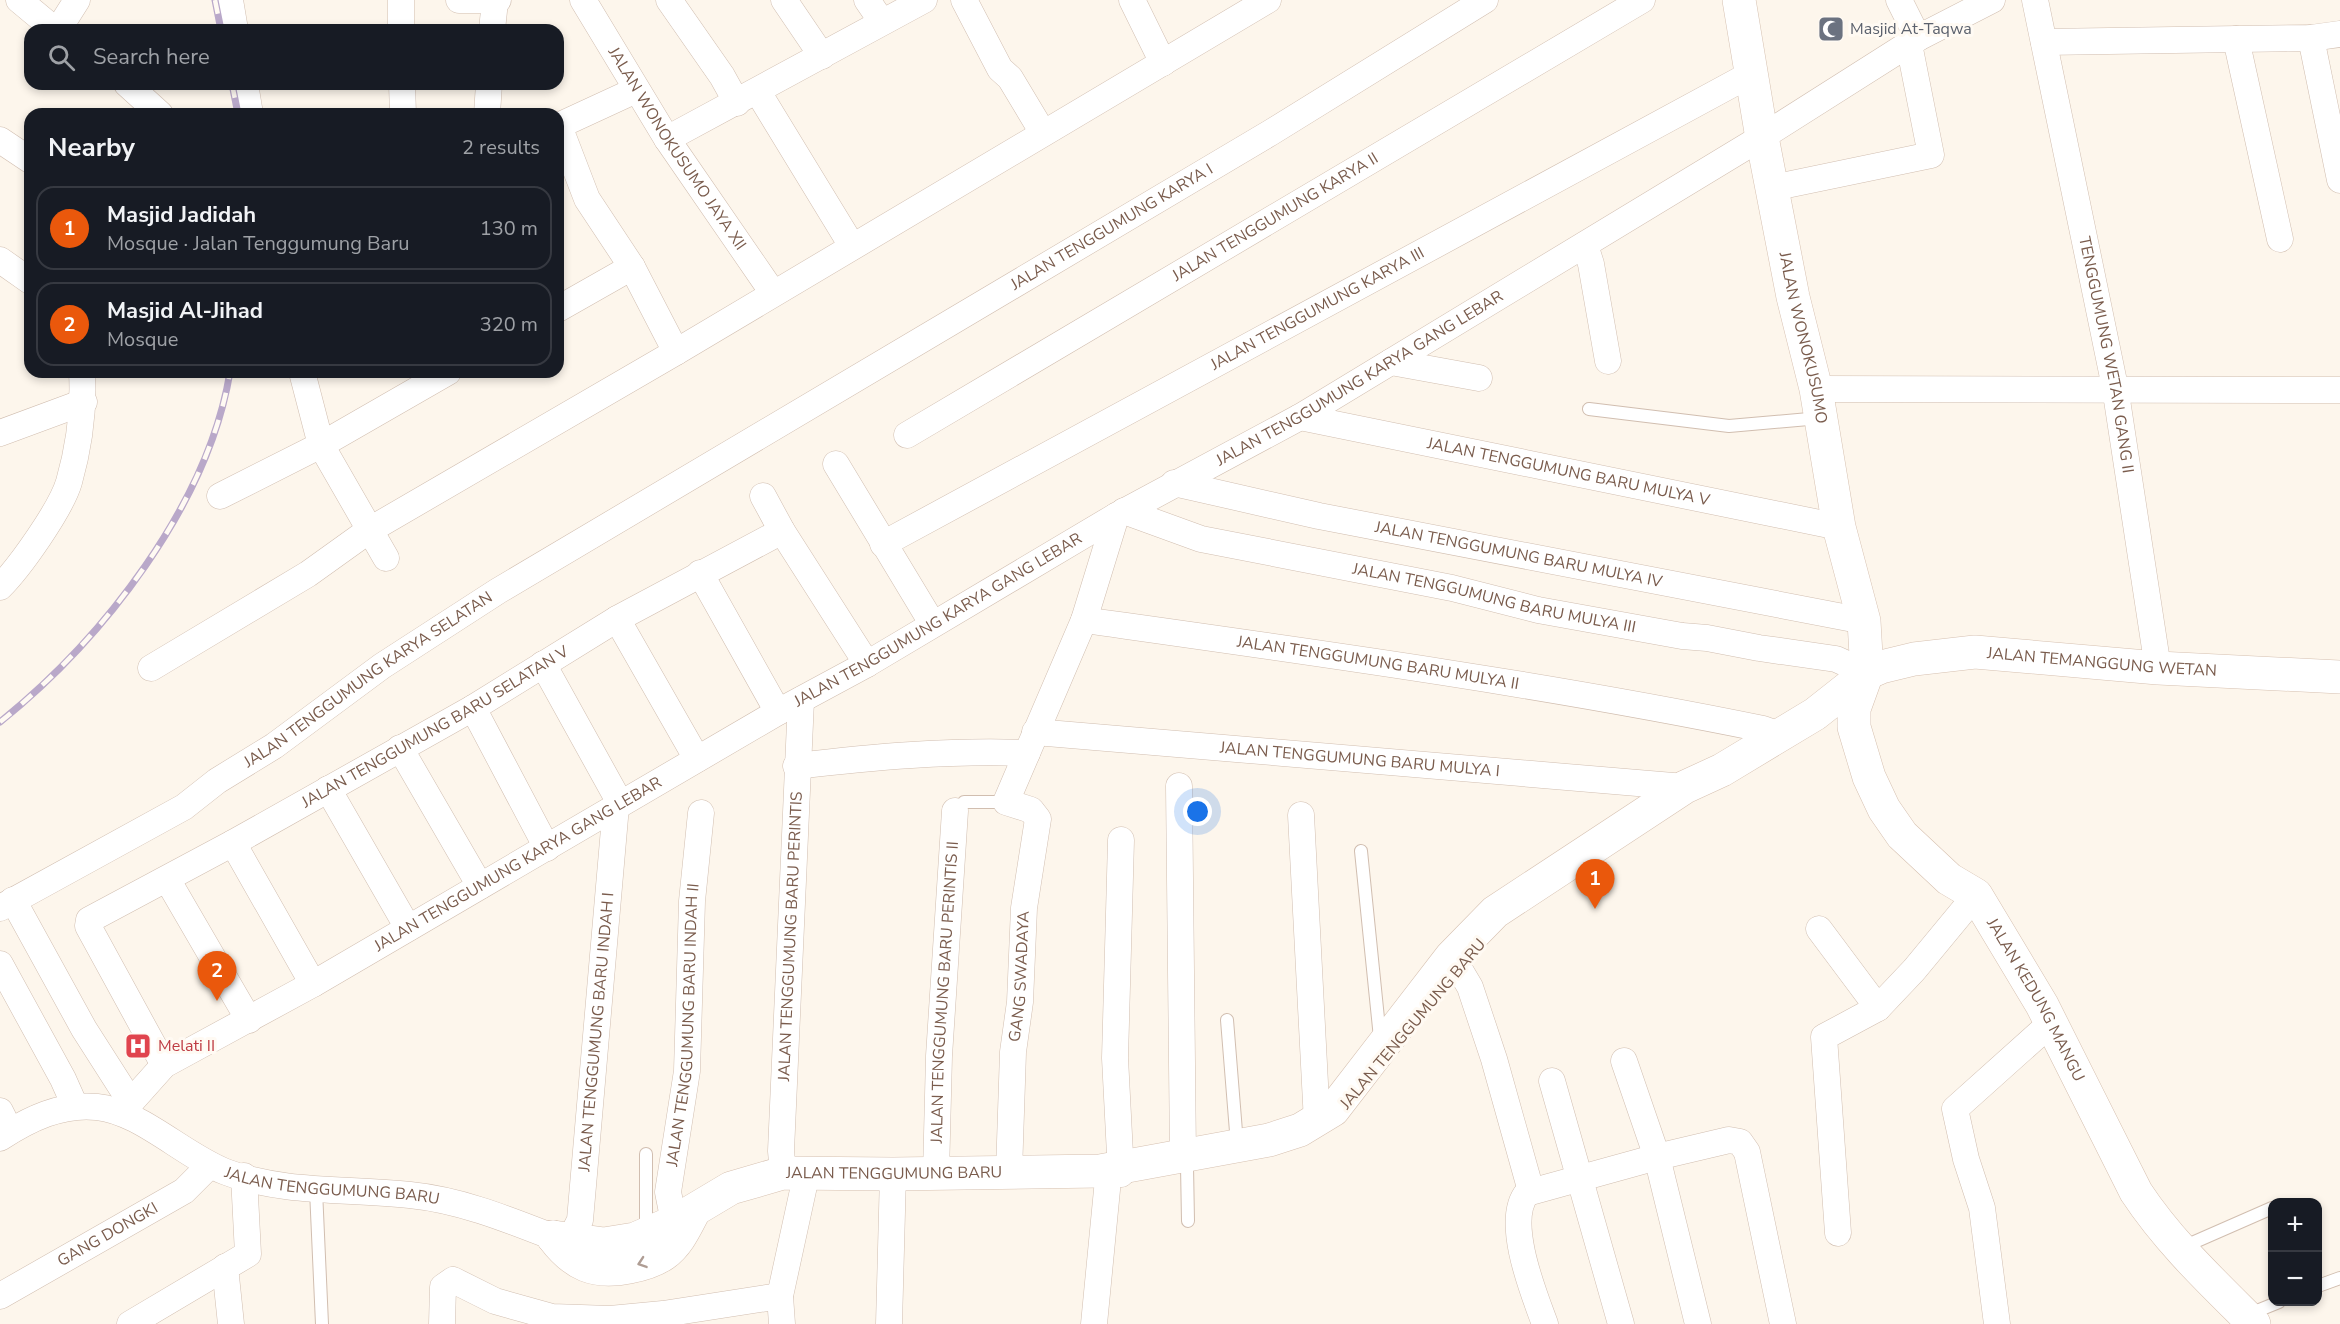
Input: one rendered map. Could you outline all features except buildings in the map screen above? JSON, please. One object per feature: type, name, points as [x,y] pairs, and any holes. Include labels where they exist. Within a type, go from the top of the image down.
[{"type":"street","points":[[19,0],[49,24]]},
{"type":"street","points":[[61,24],[76,0]]},
{"type":"street","points":[[230,0],[234,24]]},
{"type":"street","points":[[401,0],[401,24]]},
{"type":"street","points":[[459,0],[496,1],[493,24]]},
{"type":"street","name":"JALAN WONOKUSUMO JAYA XII","points":[[583,0],[667,140],[773,293]]},
{"type":"street","points":[[669,0],[747,98],[852,246]]},
{"type":"street","points":[[784,0],[822,56]]},
{"type":"street","points":[[867,0],[882,22]]},
{"type":"street","points":[[667,140],[924,0]]},
{"type":"street","points":[[964,0],[1001,72],[1010,78],[1043,133]]},
{"type":"street","points":[[1132,0],[1163,63]]},
{"type":"street","name":"JALAN TENGGUMUNG KARYA I","points":[[737,451],[1269,133],[1485,0]]},
{"type":"street","name":"JALAN TENGGUMUNG KARYA II","points":[[907,435],[1642,0]]},
{"type":"street","name":"JALAN WONOKUSUMO","points":[[1740,0],[1760,128],[1793,297],[1818,404],[1839,527],[1864,621],[1867,673]]},
{"type":"street","points":[[1772,188],[1930,155],[1914,41],[1899,0]]},
{"type":"street","name":"JALAN TENGGUMUNG KARYA GANG LEBAR","points":[[126,1107],[164,1065],[313,984],[547,848],[618,804],[867,664],[932,623],[1120,513],[1300,417],[1585,245],[1760,128],[1992,0]]},
{"type":"street","name":"TENGGUMUNG WETAN GANG II","points":[[2035,0],[2115,387],[2158,668]]},
{"type":"street","points":[[152,668],[308,574],[368,531],[676,352],[1163,63],[1258,3]]},
{"type":"street","points":[[2044,42],[2311,38],[2340,34]]},
{"type":"street","points":[[2311,38],[2340,180]]},
{"type":"street","points":[[2236,39],[2280,239]]},
{"type":"street","name":"JALAN TENGGUMUNG KARYA III","points":[[883,544],[1751,74]]},
{"type":"street","points":[[134,90],[153,108]]},
{"type":"street","points":[[245,90],[249,108]]},
{"type":"street","points":[[402,90],[403,108]]},
{"type":"street","points":[[487,108],[489,90]]},
{"type":"street","points":[[564,124],[636,90]]},
{"type":"street","points":[[564,139],[587,199],[632,267],[676,352]]},
{"type":"street","points":[[0,140],[24,156]]},
{"type":"street","points":[[1585,245],[1591,264],[1608,361]]},
{"type":"street","points":[[1,264],[24,277]]},
{"type":"street","points":[[564,306],[632,267]]},
{"type":"street","points":[[1391,362],[1479,378]]},
{"type":"street","points":[[2,581],[40,536],[68,484],[84,402],[82,378]]},
{"type":"street","points":[[304,378],[321,445],[368,531],[386,558]]},
{"type":"street","points":[[220,496],[321,445],[417,380]]},
{"type":"street","points":[[1818,404],[2115,387],[2340,390]]},
{"type":"street","points":[[0,433],[84,402]]},
{"type":"street","name":"JALAN TENGGUMUNG BARU MULYA V","points":[[1300,417],[1839,527]]},
{"type":"street","name":"JALAN TENGGUMUNG KARYA SELATAN","points":[[7,904],[184,807],[382,666],[489,597],[737,451]]},
{"type":"street","points":[[836,464],[932,623]]},
{"type":"street","name":"JALAN TENGGUMUNG BARU MULYA IV","points":[[1174,483],[1320,516],[1864,621]]},
{"type":"street","points":[[763,496],[782,531],[867,664]]},
{"type":"street","points":[[1006,802],[1084,620],[1120,513]]},
{"type":"street","name":"JALAN TENGGUMUNG BARU MULYA III","points":[[1120,513],[1201,539],[1452,588],[1586,619],[1836,659],[1867,673]]},
{"type":"street","name":"JALAN TENGGUMUNG BARU SELATAN V","points":[[164,1065],[88,922],[473,708],[617,619],[782,531]]},
{"type":"street","points":[[700,573],[778,712]]},
{"type":"street","points":[[617,619],[697,759]]},
{"type":"street","name":"JALAN TENGGUMUNG BARU MULYA II","points":[[1084,620],[1453,672],[1647,705],[1763,729],[1780,735]]},
{"type":"street","name":"JALAN TEMANGGUNG WETAN","points":[[1867,673],[1914,659],[1975,652],[2158,668],[2340,677]]},
{"type":"street","points":[[543,664],[618,804]]},
{"type":"street","name":"JALAN TENGGUMUNG BARU","points":[[1185,1161],[1237,1146],[1288,1135],[1317,1122],[1338,1104],[1451,957],[1494,912],[1685,787],[1722,770],[1815,714],[1867,673]]},
{"type":"street","name":"JALAN KEDUNG MANGU","points":[[1867,673],[1854,709],[1854,727],[1869,777],[1884,809],[1902,835],[1949,879],[1976,895],[2051,1023],[2136,1192],[2180,1249],[2250,1320]]},
{"type":"street","name":"JALAN TENGGUMUNG BARU PERINTIS","points":[[782,1324],[780,1296],[795,1172],[781,1151],[796,766],[801,700]]},
{"type":"street","points":[[473,708],[547,848]]},
{"type":"street","name":"JALAN TENGGUMUNG BARU MULYA I","points":[[796,766],[890,756],[976,751],[1031,743],[1685,787]]},
{"type":"street","points":[[400,748],[480,886]]},
{"type":"street","name":"JALAN TENGGUMUNG BARU","points":[[126,1107],[210,1165],[244,1176],[316,1190],[411,1195],[462,1204],[565,1244],[592,1269],[604,1270],[639,1265],[663,1255],[675,1224],[740,1185],[795,1172],[892,1182],[936,1173],[1111,1174],[1279,1148],[1327,1124],[1354,1098],[1458,965],[1509,915],[1693,795],[1722,770]]},
{"type":"street","points":[[1179,786],[1185,1161]]},
{"type":"street","points":[[328,789],[408,928]]},
{"type":"street","name":"GANG SWADAYA","points":[[1006,802],[1031,810],[1038,819],[1024,908],[1020,1002],[1013,1052],[1009,1172]]},
{"type":"street","name":"JALAN TENGGUMUNG BARU INDAH I","points":[[565,1244],[580,1220],[618,804]]},
{"type":"street","name":"JALAN TENGGUMUNG BARU PERINTIS II","points":[[936,1173],[945,932],[959,807]]},
{"type":"street","name":"JALAN TENGGUMUNG BARU INDAH II","points":[[675,1224],[668,1192],[687,1071],[692,901],[701,813]]},
{"type":"street","points":[[1301,815],[1317,1122]]},
{"type":"street","points":[[1094,1324],[1111,1174],[1120,936],[1121,840]]},
{"type":"street","points":[[233,843],[313,984]]},
{"type":"street","points":[[167,879],[249,1020]]},
{"type":"street","points":[[1838,1233],[1822,1041],[1831,1031],[1878,1008],[1914,970],[1976,895]]},
{"type":"street","points":[[3,1127],[75,1106],[126,1107],[84,1029],[7,904]]},
{"type":"street","points":[[1819,929],[1878,1008]]},
{"type":"street","points":[[0,964],[75,1106]]},
{"type":"street","points":[[1458,965],[1470,987],[1494,1059],[1531,1191]]},
{"type":"street","points":[[1997,1324],[1982,1208],[1966,1159],[1955,1109],[2051,1023]]},
{"type":"street","points":[[1624,1061],[1657,1156],[1698,1324]]},
{"type":"street","points":[[1552,1081],[1621,1324]]},
{"type":"street","points":[[1545,1324],[1522,1257],[1520,1204],[1531,1191],[1657,1156],[1729,1140],[1742,1144],[1747,1152],[1783,1324]]},
{"type":"street","name":"GANG DONGKI","points":[[0,1296],[184,1191],[210,1165]]},
{"type":"street","points":[[130,1324],[153,1317],[225,1267],[248,1254],[244,1176]]},
{"type":"street","points":[[889,1324],[892,1182]]},
{"type":"street","points":[[225,1267],[231,1324]]},
{"type":"street","points":[[442,1324],[442,1291],[447,1282],[459,1282],[496,1312],[552,1321],[610,1321],[722,1315],[780,1296]]},
{"type":"lane","points":[[1589,410],[1729,426],[1818,404]]},
{"type":"lane","points":[[959,807],[1006,802]]},
{"type":"lane","points":[[1361,851],[1381,1050]]},
{"type":"lane","points":[[1227,1020],[1237,1146]]},
{"type":"lane","points":[[646,1154],[675,1224]]},
{"type":"lane","points":[[1185,1161],[1188,1221]]},
{"type":"lane","points":[[316,1190],[322,1324]]},
{"type":"lane","points":[[2180,1249],[2268,1210]]},
{"type":"lane","points":[[2322,1285],[2340,1278]]},
{"type":"lane","points":[[2250,1320],[2273,1306]]},
{"type":"railway","points":[[215,0],[220,24]]},
{"type":"railway","points":[[233,90],[237,108]]},
{"type":"railway","points":[[0,722],[39,689],[76,651],[112,610],[145,566],[175,519],[199,471],[218,422],[229,378]]},
{"type":"place","name":"Masjid At-Taqwa","points":[[1831,29]]},
{"type":"place","name":"Masjid Jadidah","points":[[1595,909]]},
{"type":"place","name":"Masjid Al-Jihad","points":[[217,1001]]},
{"type":"place","name":"Melati II","points":[[138,1046]]}]
